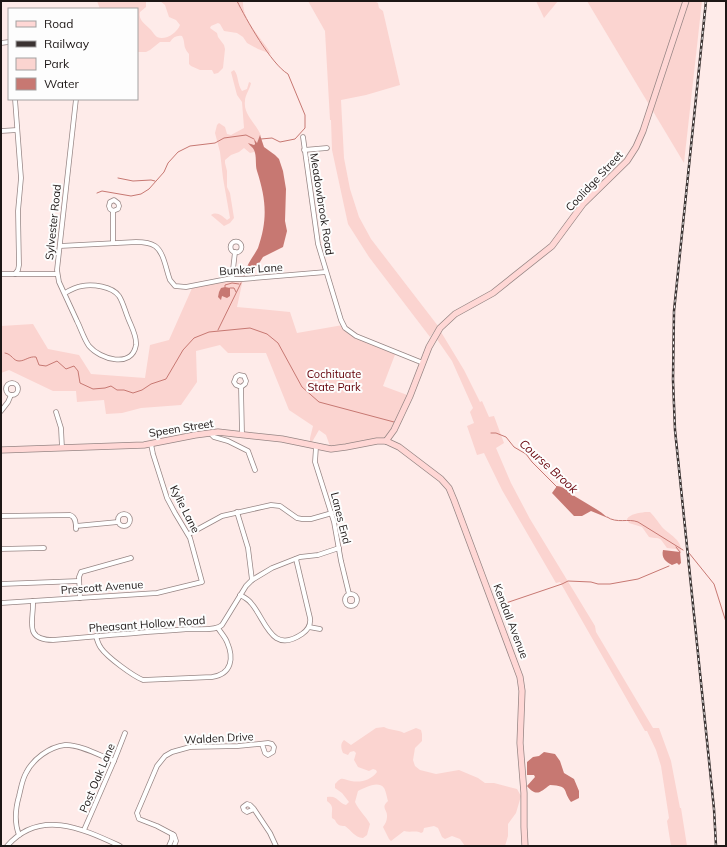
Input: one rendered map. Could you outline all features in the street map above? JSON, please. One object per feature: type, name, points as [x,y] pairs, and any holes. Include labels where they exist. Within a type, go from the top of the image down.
[{"type":"main road","name":"Coolidge Street","points":[[386,441],[394,430],[410,396],[434,336],[445,322],[457,313],[489,295],[550,248],[559,238],[583,204],[617,171],[630,156],[643,131],[686,1]]},
{"type":"main road","name":"Coolidge Street","points":[[393,443],[394,430]]},
{"type":"main road","name":"Speen Street","points":[[1,450],[151,444],[210,433],[226,432],[335,449],[377,441],[386,441]]},
{"type":"main road","name":"Kendall Avenue","points":[[386,441],[393,443],[441,479],[449,488],[518,670],[522,685],[520,744],[524,793],[525,846]]},
{"type":"street","points":[[15,100],[21,178],[18,211],[19,265],[15,274]]},
{"type":"street","name":"Sylvester Road","points":[[64,293],[86,286],[108,288],[116,292],[121,300],[135,336],[136,345],[132,354],[120,360],[115,360],[93,350],[86,341],[64,293],[57,274],[76,100]]},
{"type":"street","points":[[1,131],[18,130]]},
{"type":"street","name":"Meadowbrook Road","points":[[303,137],[317,236],[326,272],[341,320],[348,331],[360,338],[422,363]]},
{"type":"street","points":[[304,150],[327,148]]},
{"type":"street","points":[[113,211],[113,243]]},
{"type":"street","name":"Bunker Lane","points":[[60,246],[136,242],[147,243],[155,246],[162,258],[172,284],[179,287],[189,287],[232,278],[243,279],[326,272]]},
{"type":"street","points":[[232,278],[236,252]]},
{"type":"street","points":[[1,274],[57,274]]},
{"type":"street","points":[[241,387],[242,434]]},
{"type":"street","points":[[1,411],[11,395]]},
{"type":"street","points":[[56,412],[61,428],[62,448]]},
{"type":"street","points":[[210,433],[248,451],[255,470]]},
{"type":"street","name":"Kylie Lane","points":[[151,444],[167,498],[189,534],[202,582]]},
{"type":"street","name":"Lanes End","points":[[316,447],[314,457],[316,467],[332,513],[349,594]]},
{"type":"street","points":[[189,534],[217,518],[266,506],[276,505],[302,519],[316,518],[332,513]]},
{"type":"street","points":[[238,512],[248,548],[252,580]]},
{"type":"street","points":[[1,516],[70,515],[74,518],[76,528],[118,522]]},
{"type":"street","points":[[1,550],[44,548]]},
{"type":"street","name":"Pheasant Hollow Road","points":[[33,601],[31,618],[32,627],[36,635],[44,640],[218,628],[222,625],[240,595],[252,580],[272,568],[296,559],[305,556],[313,556],[339,548]]},
{"type":"street","points":[[80,598],[79,579],[82,572],[114,564],[130,558]]},
{"type":"street","points":[[240,595],[252,604],[271,634],[278,639],[285,641],[296,638],[305,632],[309,627],[310,614],[296,559]]},
{"type":"street","points":[[1,584],[79,579]]},
{"type":"street","name":"Prescott Avenue","points":[[1,604],[162,592],[202,582]]},
{"type":"street","points":[[309,627],[320,629]]},
{"type":"street","points":[[96,636],[99,646],[105,653],[143,680],[212,677],[219,676],[225,672],[229,667],[231,660],[228,642],[218,628]]},
{"type":"street","name":"Post Oak Lane","points":[[84,830],[125,733]]},
{"type":"street","name":"Walden Drive","points":[[172,834],[139,819],[137,813],[157,766],[165,756],[180,749],[190,747],[262,744]]},
{"type":"street","points":[[19,835],[15,818],[24,779],[31,766],[40,756],[64,745],[72,745],[114,761]]},
{"type":"street","points":[[254,809],[270,833],[276,846]]},
{"type":"street","points":[[7,846],[19,835],[35,828],[47,825],[66,826],[84,830],[120,846]]},
{"type":"street","points":[[169,846],[172,839],[172,834]]},
{"type":"street","points":[[172,834],[176,838],[174,846]]},
{"type":"green space","points":[[97,1],[146,1],[146,7],[140,12],[140,18],[157,37],[164,38],[170,36],[180,25],[176,20],[169,17],[165,5],[160,1],[243,1],[249,22],[271,54],[247,43],[243,37],[237,33],[224,31],[218,23],[210,28],[217,33],[225,49],[223,68],[218,73],[214,74],[212,70],[200,70],[189,64],[189,54],[182,36],[175,37],[170,42],[160,42],[146,52],[138,52],[138,8],[100,8]]},
{"type":"green space","points":[[308,1],[374,1],[378,3],[379,8],[383,11],[400,85],[366,95],[341,100],[344,158],[350,189],[359,217],[371,239],[438,326],[430,337],[369,257],[348,224],[332,150],[325,31]]},
{"type":"green space","points":[[536,1],[558,1],[544,18]]},
{"type":"green space","points":[[587,1],[702,1],[684,163]]},
{"type":"green space","points":[[234,70],[242,91],[247,89],[249,82],[251,83],[246,96],[245,106],[248,115],[257,127],[261,136],[257,143],[255,141],[254,145],[249,143],[254,152],[250,153],[244,148],[225,160],[227,187],[230,193],[234,218],[230,223],[224,226],[211,215],[217,214],[227,220],[230,218],[220,152],[215,133],[219,123],[225,127],[227,134],[231,135],[244,128],[242,102],[237,95],[231,72]]},
{"type":"green space","name":"Cochituate State Park","points":[[222,279],[243,279],[237,307],[290,312],[297,333],[343,325],[348,331],[396,352],[383,386],[410,396],[386,441],[331,449],[326,435],[319,430],[312,442],[310,442],[313,426],[289,410],[266,353],[228,353],[220,345],[196,351],[197,382],[181,405],[141,408],[122,413],[106,414],[104,400],[77,402],[76,391],[53,391],[9,370],[1,373],[1,326],[33,324],[48,349],[79,355],[91,374],[145,378],[150,345],[169,340],[193,286]]},
{"type":"green space","points":[[441,332],[464,370],[480,402],[482,401],[489,417],[494,416],[504,443],[496,448],[511,483],[530,519],[595,626],[596,632],[653,728],[659,728],[671,761],[687,846],[671,846],[667,821],[669,818],[661,766],[656,750],[647,731],[645,731],[560,582],[556,583],[502,490],[484,453],[477,455],[467,426],[474,423],[470,412],[473,408],[452,361],[436,338]]},
{"type":"green space","points":[[650,512],[662,527],[676,539],[680,545],[681,554],[676,549],[667,548],[660,539],[649,537],[642,527],[629,523],[627,519],[630,516]]},
{"type":"green space","points":[[384,727],[404,733],[416,728],[421,730],[422,741],[415,748],[413,760],[415,766],[420,770],[436,774],[459,770],[478,778],[485,783],[494,783],[517,789],[521,796],[516,813],[508,824],[508,836],[505,846],[465,846],[460,839],[452,836],[445,839],[442,837],[438,828],[434,826],[424,828],[423,832],[421,833],[404,831],[391,841],[383,827],[387,818],[384,807],[388,801],[384,788],[378,785],[371,785],[358,791],[355,802],[370,824],[367,835],[363,838],[360,837],[355,835],[345,826],[338,824],[332,818],[332,807],[327,801],[327,797],[333,797],[346,805],[349,802],[342,793],[335,788],[335,784],[342,779],[355,782],[366,780],[377,772],[373,769],[369,771],[358,767],[354,760],[356,753],[354,751],[350,752],[348,755],[343,753],[341,745],[344,740],[351,745],[376,728]]},
{"type":"water","points":[[260,135],[264,147],[279,159],[283,171],[286,189],[285,221],[287,231],[283,247],[263,257],[258,265],[249,269],[247,267],[258,248],[261,238],[265,209],[256,169],[255,152],[248,143],[254,145],[254,139],[257,143]]},
{"type":"water","points":[[221,288],[230,288],[230,296],[227,298],[222,296],[221,300],[218,297],[219,292]]},
{"type":"water","points":[[557,486],[565,489],[608,518],[591,511],[582,516],[574,516],[552,493]]},
{"type":"water","points":[[663,550],[680,552],[681,563],[679,565],[677,563],[672,565],[668,563],[663,557]]},
{"type":"water","points":[[544,752],[555,754],[560,761],[564,773],[574,779],[579,791],[579,798],[571,802],[565,789],[560,786],[550,785],[536,793],[530,790],[527,786],[535,777],[534,775],[527,775],[527,762],[533,757],[539,756]]},
{"type":"waterway","points":[[237,1],[267,51],[281,69],[288,74],[305,115],[305,128],[295,139],[280,142],[272,138],[261,139]]},
{"type":"waterway","points":[[97,193],[102,191],[131,196],[141,194],[149,189],[164,172],[168,163],[178,152],[190,146],[215,143],[224,138],[246,135],[254,139]]},
{"type":"waterway","points":[[118,178],[133,181],[155,181]]},
{"type":"waterway","points":[[244,276],[248,269]]},
{"type":"waterway","points":[[225,287],[225,285],[232,283],[239,284]]},
{"type":"waterway","points":[[218,330],[241,283]]},
{"type":"waterway","points":[[230,288],[234,288],[236,292]]},
{"type":"waterway","name":"Course Brook","points":[[5,353],[19,361],[36,357],[39,365],[46,366],[57,361],[66,369],[74,366],[78,371],[80,383],[93,389],[111,386],[117,390],[124,390],[133,393],[142,390],[151,384],[166,379],[183,350],[194,338],[209,332],[250,328],[267,334],[278,343],[302,387],[319,402],[394,422]]},
{"type":"waterway","name":"Course Brook","points":[[491,433],[496,433],[506,437],[514,447],[526,454],[557,487]]},
{"type":"waterway","name":"Course Brook","points":[[607,517],[619,521],[638,522],[683,550]]},
{"type":"waterway","name":"Course Brook","points":[[676,547],[680,552]]},
{"type":"waterway","name":"Course Brook","points":[[689,553],[714,584],[726,622]]},
{"type":"waterway","points":[[500,605],[568,581],[610,584],[638,579],[669,566]]},
{"type":"railway","points":[[706,1],[674,311],[673,380],[675,430],[714,809],[716,846]]}]
